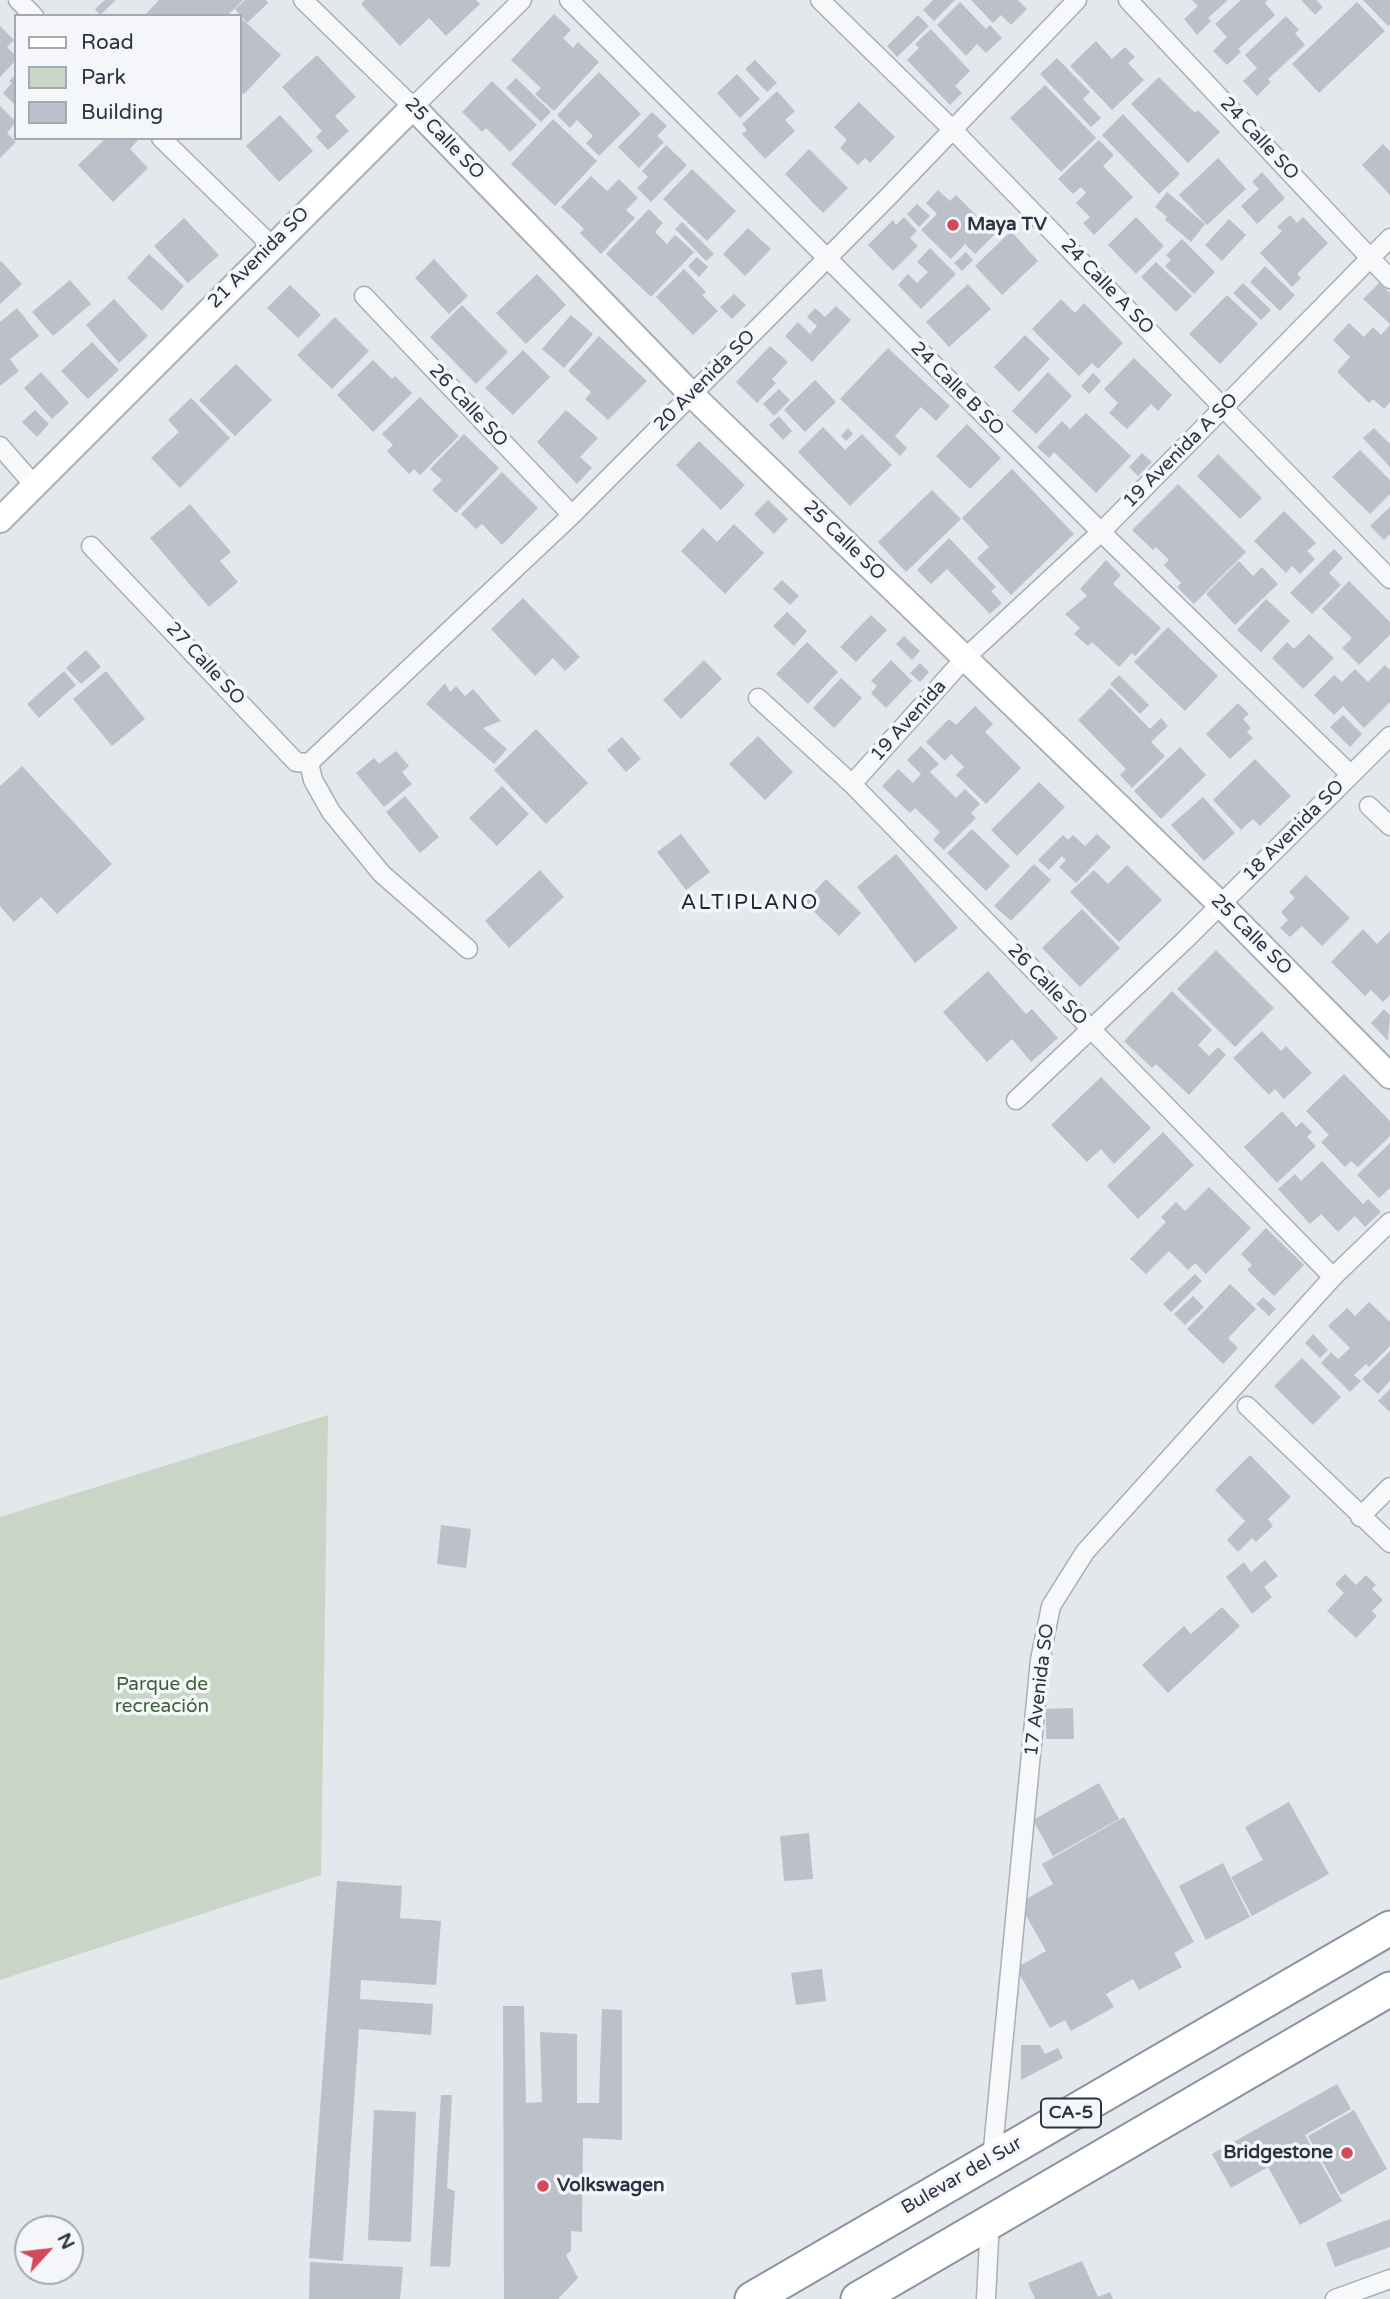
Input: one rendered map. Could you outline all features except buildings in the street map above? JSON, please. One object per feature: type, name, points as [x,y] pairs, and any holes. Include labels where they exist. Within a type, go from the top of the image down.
[{"type":"highway","name":"Bulevar del Sur","points":[[752,2299],[1390,1928]]},
{"type":"highway","name":"CA-5","points":[[859,2299],[990,2220],[1390,1989]]},
{"type":"street","points":[[18,0],[32,14]]},
{"type":"street","name":"25 Calle SO","points":[[303,0],[413,107],[691,394],[1220,904],[1390,1076]]},
{"type":"street","name":"21 Avenida SO","points":[[0,520],[272,246],[522,0]]},
{"type":"street","name":"24 Calle B SO","points":[[569,0],[1101,532],[1351,775]]},
{"type":"street","name":"24 Calle A SO","points":[[820,0],[953,130],[1390,579]]},
{"type":"street","name":"20 Avenida SO","points":[[315,757],[572,515],[827,259],[1077,0]]},
{"type":"street","name":"24 Calle SO","points":[[1128,0],[1390,279]]},
{"type":"street","points":[[163,140],[272,246]]},
{"type":"street","name":"19 Avenida A SO","points":[[965,658],[1101,532],[1390,238]]},
{"type":"street","name":"26 Calle SO","points":[[365,296],[572,515]]},
{"type":"street","points":[[0,446],[34,485]]},
{"type":"street","name":"27 Calle SO","points":[[91,545],[296,762],[315,757]]},
{"type":"street","name":"19 Avenida","points":[[852,784],[965,658]]},
{"type":"street","name":"26 Calle SO","points":[[758,698],[852,784],[1333,1277]]},
{"type":"street","name":"18 Avenida SO","points":[[1016,1100],[1092,1031],[1390,736]]},
{"type":"street","points":[[315,757],[313,780],[331,812],[382,874],[468,949]]},
{"type":"street","points":[[1369,806],[1390,826]]},
{"type":"street","name":"17 Avenida SO","points":[[992,2159],[1040,1660],[1051,1606],[1085,1552],[1333,1277],[1390,1222]]},
{"type":"street","points":[[1247,1406],[1390,1543]]},
{"type":"street","points":[[1360,1517],[1390,1487]]},
{"type":"street","points":[[986,2299],[990,2220]]},
{"type":"street","points":[[1335,2299],[1390,2279]]},
{"type":"green space","name":"Parque de recreación","points":[[328,1415],[321,1875],[0,1980],[0,1517]]},
{"type":"place","name":"Maya TV","points":[[953,225]]},
{"type":"place","name":"Bridgestone","points":[[1347,2153]]},
{"type":"place","name":"Volkswagen","points":[[543,2186]]},
{"type":"district","name":"ALTIPLANO","points":[[750,903]]}]
